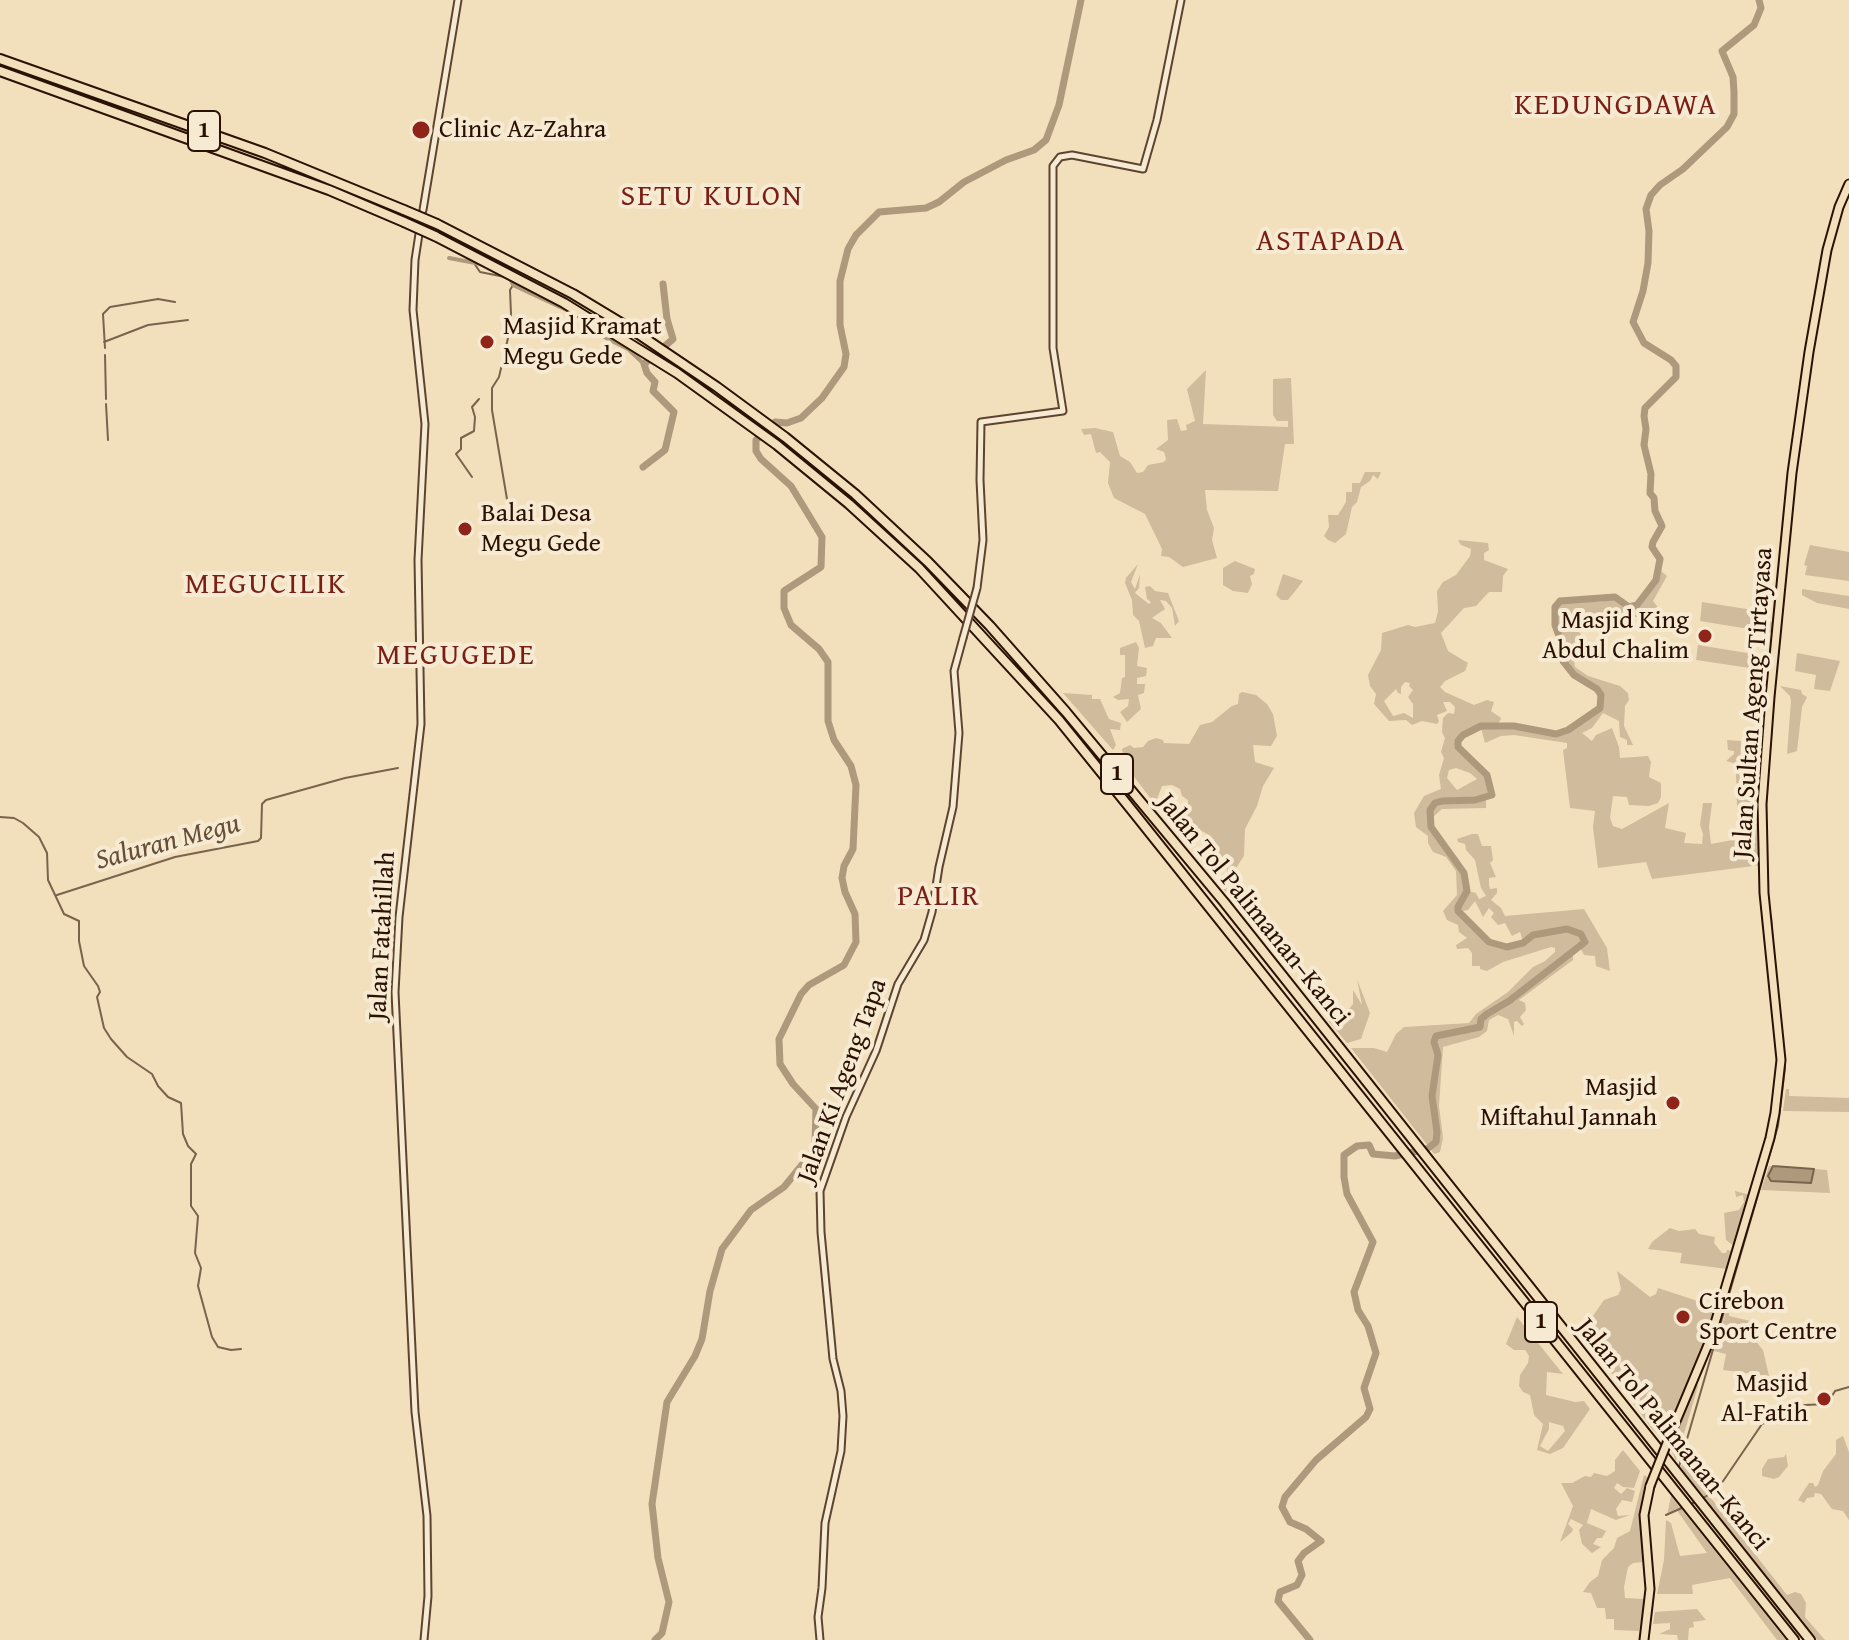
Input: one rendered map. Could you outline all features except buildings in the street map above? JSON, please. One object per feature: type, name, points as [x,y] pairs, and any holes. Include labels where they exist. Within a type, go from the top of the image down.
[{"type":"highway","name":"Jalan Tol Palimanan–Kanci","points":[[0,59],[265,153],[437,224],[559,287],[658,347],[785,437],[855,494],[928,562],[990,626],[1208,883],[1810,1640]]},
{"type":"highway","name":"Jalan Tol Palimanan–Kanci","points":[[0,71],[315,185],[435,236],[564,303],[662,363],[752,426],[849,504],[919,568],[1059,720],[1794,1640]]},
{"type":"main road","name":"Jalan Sultan Ageng Tirtayasa","points":[[1644,1640],[1650,1589],[1644,1515],[1650,1486],[1710,1340],[1775,1113],[1781,1060],[1762,858],[1762,804],[1769,711],[1798,422],[1827,250],[1849,184]]},
{"type":"street","points":[[423,210],[458,0]]},
{"type":"street","name":"Jalan Ki Ageng Tapa","points":[[820,1640],[818,1617],[825,1523],[841,1451],[843,1418],[841,1391],[833,1359],[820,1191],[846,1117],[876,1051],[898,984],[924,940],[932,912],[953,807],[959,733],[954,671],[977,588],[983,540],[981,422],[1063,411],[1053,348],[1055,162],[1060,157],[1072,155],[1143,169],[1181,0]]},
{"type":"street","name":"Jalan Fatahillah","points":[[419,234],[413,310],[425,424],[418,560],[421,724],[399,917],[395,992],[415,1412],[427,1516],[428,1596],[424,1640]]},
{"type":"shaded area","points":[[1206,370],[1203,424],[1288,427],[1288,421],[1277,421],[1273,415],[1273,379],[1291,378],[1294,444],[1285,444],[1278,491],[1205,490],[1217,558],[1183,567],[1169,557],[1161,556],[1162,549],[1145,514],[1114,498],[1108,483],[1110,462],[1100,452],[1096,453],[1091,434],[1084,435],[1081,429],[1113,432],[1120,456],[1130,462],[1137,473],[1143,472],[1148,465],[1166,459],[1164,452],[1156,449],[1168,440],[1167,420],[1177,419],[1181,431],[1187,430],[1186,425],[1195,421],[1187,389]]},
{"type":"shaded area","points":[[1365,472],[1381,472],[1378,479],[1373,475],[1361,487],[1357,502],[1352,507],[1346,534],[1335,543],[1328,540],[1324,536],[1329,527],[1328,515],[1338,515],[1346,502],[1346,492],[1352,492],[1352,483],[1360,483]]},
{"type":"shaded area","points":[[1458,540],[1488,543],[1489,550],[1484,553],[1484,560],[1508,569],[1503,576],[1502,592],[1489,592],[1476,606],[1464,608],[1441,633],[1448,651],[1468,663],[1465,671],[1440,687],[1474,705],[1487,700],[1494,702],[1491,711],[1501,718],[1499,723],[1473,728],[1457,741],[1461,753],[1486,776],[1490,794],[1475,799],[1453,797],[1434,802],[1428,810],[1429,828],[1463,874],[1466,891],[1456,906],[1457,912],[1488,943],[1507,948],[1524,944],[1534,936],[1567,930],[1580,935],[1584,942],[1508,1000],[1486,1012],[1480,1018],[1479,1026],[1435,1035],[1433,1042],[1437,1055],[1431,1096],[1436,1132],[1434,1141],[1428,1146],[1351,1048],[1374,1048],[1387,1052],[1396,1034],[1404,1027],[1469,1023],[1476,1014],[1508,992],[1533,967],[1555,952],[1555,948],[1551,947],[1503,962],[1487,971],[1480,969],[1480,966],[1472,966],[1472,953],[1468,948],[1457,949],[1456,945],[1467,938],[1459,932],[1458,925],[1447,920],[1443,911],[1457,895],[1456,871],[1446,857],[1433,852],[1428,836],[1416,827],[1414,813],[1424,796],[1441,789],[1439,775],[1445,738],[1443,718],[1448,713],[1454,714],[1455,707],[1450,702],[1443,702],[1447,711],[1437,715],[1437,724],[1422,721],[1412,725],[1406,720],[1389,721],[1374,704],[1376,694],[1370,686],[1368,675],[1381,650],[1382,633],[1408,625],[1415,627],[1435,623],[1437,591],[1443,582],[1456,575],[1470,556],[1471,549],[1461,545]],"holes":[[[1405,682],[1410,683],[1413,690],[1408,697],[1413,704],[1413,718],[1404,713],[1393,716],[1384,701],[1396,689],[1401,694]],[[1456,768],[1470,773],[1477,779],[1457,790],[1447,778],[1449,770]]]},
{"type":"shaded area","points":[[1810,545],[1849,552],[1849,581],[1805,575],[1807,566],[1804,565]]},
{"type":"shaded area","points":[[1235,561],[1255,569],[1250,576],[1252,584],[1248,593],[1233,591],[1223,585],[1223,568]]},
{"type":"shaded area","points":[[1138,564],[1131,582],[1135,589],[1140,574],[1139,588],[1135,593],[1149,604],[1151,602],[1147,599],[1145,587],[1168,593],[1179,621],[1175,626],[1172,608],[1166,601],[1160,600],[1165,609],[1152,618],[1161,623],[1172,638],[1156,638],[1153,646],[1145,648],[1125,583]]},
{"type":"shaded area","points":[[1661,571],[1667,576],[1653,601],[1657,614],[1648,609],[1636,617],[1603,621],[1581,629],[1582,644],[1572,646],[1575,667],[1588,676],[1620,686],[1628,693],[1624,726],[1633,745],[1627,745],[1627,740],[1620,737],[1619,721],[1603,713],[1592,728],[1582,733],[1592,741],[1596,735],[1612,728],[1620,758],[1648,756],[1651,762],[1649,777],[1661,783],[1658,803],[1649,806],[1629,805],[1627,797],[1613,796],[1610,818],[1613,826],[1622,829],[1669,803],[1665,828],[1686,833],[1684,843],[1702,844],[1700,825],[1703,803],[1712,803],[1709,827],[1711,844],[1738,839],[1736,774],[1733,763],[1726,761],[1734,754],[1734,751],[1728,750],[1727,740],[1741,741],[1740,770],[1761,773],[1761,865],[1652,879],[1646,862],[1598,868],[1593,827],[1595,811],[1570,808],[1563,750],[1567,748],[1567,743],[1514,735],[1501,736],[1485,743],[1481,728],[1514,727],[1556,735],[1568,731],[1602,709],[1603,694],[1575,673],[1565,660],[1556,625],[1557,607],[1561,602],[1581,599],[1598,602],[1614,599],[1629,609],[1638,606]]},
{"type":"shaded area","points":[[1283,574],[1303,581],[1288,600],[1281,600],[1276,595]]},
{"type":"shaded area","points":[[1802,589],[1849,596],[1849,609],[1817,603],[1802,595]]},
{"type":"shaded area","points":[[1702,602],[1753,610],[1752,619],[1774,622],[1773,633],[1700,621]]},
{"type":"shaded area","points":[[1136,642],[1139,648],[1137,666],[1147,668],[1146,676],[1137,678],[1137,684],[1145,684],[1144,693],[1138,695],[1141,709],[1127,722],[1120,712],[1128,706],[1129,699],[1113,697],[1120,693],[1122,678],[1125,677],[1125,655],[1120,655],[1120,648]]},
{"type":"shaded area","points":[[1698,645],[1772,657],[1770,671],[1696,660]]},
{"type":"shaded area","points":[[1797,653],[1840,661],[1830,691],[1814,689],[1816,675],[1795,671]]},
{"type":"shaded area","points":[[1780,686],[1801,690],[1807,697],[1802,707],[1797,751],[1787,754],[1791,701]]},
{"type":"shaded area","points":[[1242,692],[1256,695],[1267,704],[1273,714],[1277,736],[1271,746],[1253,745],[1255,762],[1274,768],[1245,829],[1244,856],[1232,874],[1232,899],[1220,885],[1228,879],[1226,859],[1216,854],[1214,840],[1209,835],[1200,830],[1193,833],[1187,829],[1188,800],[1182,796],[1180,789],[1172,785],[1162,786],[1155,804],[1125,765],[1122,749],[1130,745],[1143,747],[1156,738],[1164,743],[1189,744],[1200,725],[1212,722],[1238,704]]},
{"type":"shaded area","points":[[1063,693],[1092,695],[1092,699],[1100,699],[1109,719],[1121,723],[1120,730],[1110,729],[1116,745],[1113,750]]},
{"type":"shaded area","points":[[1486,798],[1486,808],[1442,809],[1432,818],[1431,810],[1442,802],[1475,802]]},
{"type":"shaded area","points":[[1478,834],[1482,846],[1491,846],[1493,860],[1490,863],[1496,877],[1489,878],[1489,885],[1490,889],[1497,888],[1497,893],[1491,900],[1505,916],[1584,909],[1607,948],[1610,971],[1596,966],[1595,956],[1584,955],[1581,949],[1587,942],[1582,933],[1575,929],[1532,933],[1523,941],[1520,932],[1512,936],[1505,923],[1498,925],[1491,917],[1494,913],[1489,908],[1483,917],[1475,901],[1468,910],[1463,911],[1459,907],[1468,891],[1476,893],[1479,899],[1486,896],[1481,888],[1475,860],[1465,844],[1457,839]]},
{"type":"shaded area","points":[[1573,954],[1573,960],[1519,1000],[1525,1003],[1526,1010],[1520,1017],[1522,1026],[1514,1022],[1514,1036],[1508,1019],[1498,1015],[1489,1020],[1487,1031],[1479,1037],[1443,1047],[1439,1106],[1443,1138],[1440,1152],[1434,1154],[1430,1148],[1437,1142],[1439,1132],[1434,1096],[1440,1056],[1437,1037],[1481,1028],[1482,1020],[1488,1015],[1509,1003]]},
{"type":"shaded area","points":[[1357,979],[1370,1013],[1361,1039],[1347,1043],[1326,1018],[1341,1019],[1353,1004],[1353,990],[1362,1005]]},
{"type":"shaded area","points":[[1786,1089],[1789,1089],[1789,1096],[1849,1098],[1849,1112],[1783,1111]]},
{"type":"shaded area","points":[[1769,1166],[1773,1166],[1768,1176],[1771,1181],[1809,1183],[1814,1169],[1827,1170],[1830,1193],[1761,1190]]},
{"type":"shaded area","points":[[1773,1166],[1814,1169],[1811,1183],[1771,1181],[1768,1176]]},
{"type":"shaded area","points":[[1735,1191],[1750,1195],[1734,1246],[1726,1240],[1724,1213],[1739,1210],[1744,1202],[1743,1195],[1736,1197]]},
{"type":"shaded area","points":[[1670,1228],[1679,1231],[1695,1229],[1699,1234],[1715,1237],[1714,1243],[1722,1253],[1733,1251],[1727,1269],[1680,1263],[1682,1253],[1648,1249]]},
{"type":"shaded area","points":[[1617,1271],[1650,1297],[1656,1294],[1658,1288],[1716,1307],[1708,1338],[1665,1441],[1652,1429],[1612,1374],[1579,1336],[1604,1300],[1618,1295],[1621,1289]]},
{"type":"shaded area","points":[[1726,1312],[1729,1316],[1755,1322],[1753,1331],[1763,1350],[1769,1376],[1723,1370],[1726,1354],[1714,1351]]},
{"type":"shaded area","points":[[1517,1317],[1563,1374],[1547,1372],[1546,1395],[1584,1401],[1590,1409],[1563,1448],[1550,1454],[1537,1450],[1543,1424],[1534,1415],[1530,1395],[1519,1386],[1520,1375],[1529,1356],[1525,1350],[1514,1350],[1506,1344]],"holes":[[[1549,1422],[1563,1426],[1565,1431],[1548,1451],[1540,1446],[1549,1429]]]},
{"type":"shaded area","points":[[1696,1382],[1698,1386],[1676,1461],[1671,1450]]},
{"type":"shaded area","points":[[1843,1436],[1849,1452],[1849,1520],[1843,1511],[1832,1509],[1821,1494],[1815,1493],[1804,1503],[1798,1500],[1809,1483],[1815,1487],[1818,1485],[1823,1471],[1836,1454],[1836,1440]]},
{"type":"shaded area","points":[[1623,1450],[1640,1471],[1634,1488],[1617,1483],[1614,1488],[1621,1494],[1627,1488],[1635,1491],[1632,1502],[1622,1500],[1616,1509],[1618,1516],[1630,1515],[1616,1520],[1591,1509],[1587,1523],[1606,1531],[1593,1544],[1601,1547],[1592,1553],[1582,1544],[1579,1530],[1583,1525],[1571,1519],[1568,1524],[1572,1532],[1560,1542],[1573,1506],[1561,1483],[1572,1483],[1585,1476],[1591,1477],[1594,1473],[1607,1476],[1615,1471],[1615,1460]]},
{"type":"shaded area","points":[[1786,1454],[1788,1466],[1779,1477],[1762,1476],[1768,1459]]},
{"type":"shaded area","points":[[1684,1461],[1693,1476],[1700,1474],[1697,1467],[1708,1468],[1713,1475],[1706,1489],[1711,1498],[1787,1595],[1795,1592],[1801,1594],[1806,1603],[1805,1617],[1825,1640],[1817,1640],[1680,1469]]},
{"type":"shaded area","points":[[1644,1475],[1650,1479],[1642,1499],[1640,1527],[1643,1562],[1628,1567],[1624,1587],[1625,1598],[1645,1599],[1639,1631],[1614,1630],[1614,1619],[1606,1619],[1605,1608],[1597,1608],[1591,1593],[1583,1592],[1598,1576],[1602,1560],[1614,1548],[1617,1538],[1630,1531]]},
{"type":"shaded area","points":[[1671,1496],[1786,1640],[1777,1640],[1730,1578],[1692,1585],[1693,1594],[1657,1594],[1664,1560],[1666,1520],[1671,1523],[1680,1556],[1707,1553],[1676,1509],[1667,1515]]},
{"type":"shaded area","points":[[1697,1609],[1706,1620],[1693,1622],[1688,1640],[1678,1640],[1677,1635],[1659,1634],[1670,1629],[1670,1623],[1653,1624],[1655,1612]]},
{"type":"waterway","points":[[655,1640],[662,1633],[669,1602],[658,1558],[652,1504],[667,1402],[702,1339],[710,1291],[722,1249],[751,1210],[784,1187],[815,1144],[816,1109],[780,1064],[779,1039],[801,994],[809,985],[844,965],[856,942],[855,914],[842,878],[853,849],[856,785],[851,766],[834,740],[828,721],[828,662],[819,649],[791,625],[784,608],[784,591],[821,567],[822,537],[791,486],[761,459],[756,451],[756,440],[775,422],[787,423],[801,418],[822,398],[844,367],[846,354],[840,325],[840,281],[848,249],[856,235],[879,212],[926,208],[964,182],[1006,160],[1034,150],[1046,140],[1059,105],[1081,0]]},
{"type":"waterway","points":[[1310,1640],[1278,1601],[1280,1592],[1297,1585],[1302,1575],[1298,1561],[1321,1541],[1290,1522],[1282,1507],[1285,1497],[1316,1460],[1366,1417],[1370,1409],[1364,1388],[1376,1353],[1354,1292],[1373,1242],[1347,1194],[1344,1155],[1357,1146],[1369,1145],[1373,1154],[1395,1156],[1427,1149],[1436,1142],[1432,1096],[1438,1055],[1434,1042],[1436,1036],[1480,1027],[1481,1019],[1487,1014],[1509,1001],[1585,942],[1581,934],[1567,929],[1533,935],[1523,943],[1507,947],[1489,942],[1458,911],[1467,891],[1464,873],[1431,827],[1430,810],[1435,803],[1442,801],[1475,800],[1492,795],[1487,775],[1458,747],[1463,735],[1481,726],[1514,726],[1556,734],[1568,730],[1600,708],[1601,695],[1597,689],[1574,675],[1563,661],[1562,644],[1555,625],[1555,607],[1560,601],[1615,597],[1629,607],[1637,605],[1656,580],[1660,559],[1652,547],[1662,526],[1650,493],[1651,474],[1644,445],[1644,416],[1645,408],[1676,377],[1676,366],[1644,343],[1633,322],[1648,263],[1646,209],[1651,195],[1660,185],[1683,169],[1727,127],[1734,114],[1734,92],[1733,77],[1722,51],[1754,25],[1761,8],[1759,0]]},
{"type":"waterway","points":[[449,258],[481,264]]},
{"type":"waterway","points":[[472,260],[480,272],[505,277]]},
{"type":"waterway","points":[[510,278],[513,285],[575,314]]},
{"type":"waterway","points":[[510,279],[513,285],[510,290],[508,338],[499,377],[492,388],[492,410],[511,523]]},
{"type":"waterway","points":[[643,467],[665,450],[674,412],[653,391],[655,382],[644,364],[673,339],[663,284]]},
{"type":"waterway","points":[[105,348],[103,314],[110,307],[158,299],[175,302]]},
{"type":"waterway","points":[[104,342],[148,325],[188,320]]},
{"type":"waterway","points":[[585,321],[606,338],[628,349],[644,364]]},
{"type":"waterway","points":[[105,355],[106,399]]},
{"type":"waterway","points":[[472,477],[456,454],[461,449],[461,438],[474,431],[472,407],[479,399]]},
{"type":"waterway","points":[[106,404],[108,440]]},
{"type":"waterway","name":"Saluran Megu","points":[[57,895],[175,857],[258,841],[261,838],[262,804],[266,800],[345,778],[398,768]]},
{"type":"waterway","points":[[0,817],[14,818],[23,823],[39,837],[47,853],[48,880],[64,914],[79,921],[84,966],[100,992],[97,997],[104,1028],[127,1057],[152,1074],[168,1097],[181,1103],[183,1134],[196,1154],[191,1164],[191,1206],[198,1216],[195,1253],[201,1268],[198,1286],[212,1337],[218,1347],[241,1349]]},
{"type":"waterway","points":[[1771,917],[1774,962]]},
{"type":"waterway","points":[[1678,1470],[1778,1126],[1785,1068],[1777,988]]},
{"type":"waterway","points":[[1703,1498],[1717,1490],[1762,1424],[1805,1405],[1827,1404],[1835,1391],[1849,1387]]},
{"type":"waterway","points":[[1691,1504],[1695,1502]]},
{"type":"waterway","points":[[1666,1515],[1684,1507]]},
{"type":"place","name":"Clinic Az-Zahra","points":[[421,130]]},
{"type":"place","name":"Masjid Kramat Megu Gede","points":[[487,342]]},
{"type":"place","name":"Balai Desa Megu Gede","points":[[465,529]]},
{"type":"place","name":"Masjid King Abdul Chalim","points":[[1705,636]]},
{"type":"place","name":"Masjid Miftahul Jannah","points":[[1673,1103]]},
{"type":"place","name":"Cirebon Sport Centre","points":[[1683,1317]]},
{"type":"place","name":"Masjid Al-Fatih","points":[[1824,1399]]},
{"type":"district","name":"KEDUNGDAWA","points":[[1616,106]]},
{"type":"district","name":"SETU KULON","points":[[712,197]]},
{"type":"district","name":"ASTAPADA","points":[[1331,242]]},
{"type":"district","name":"MEGUCILIK","points":[[266,585]]},
{"type":"district","name":"MEGUGEDE","points":[[456,656]]},
{"type":"district","name":"PALIR","points":[[939,897]]}]
